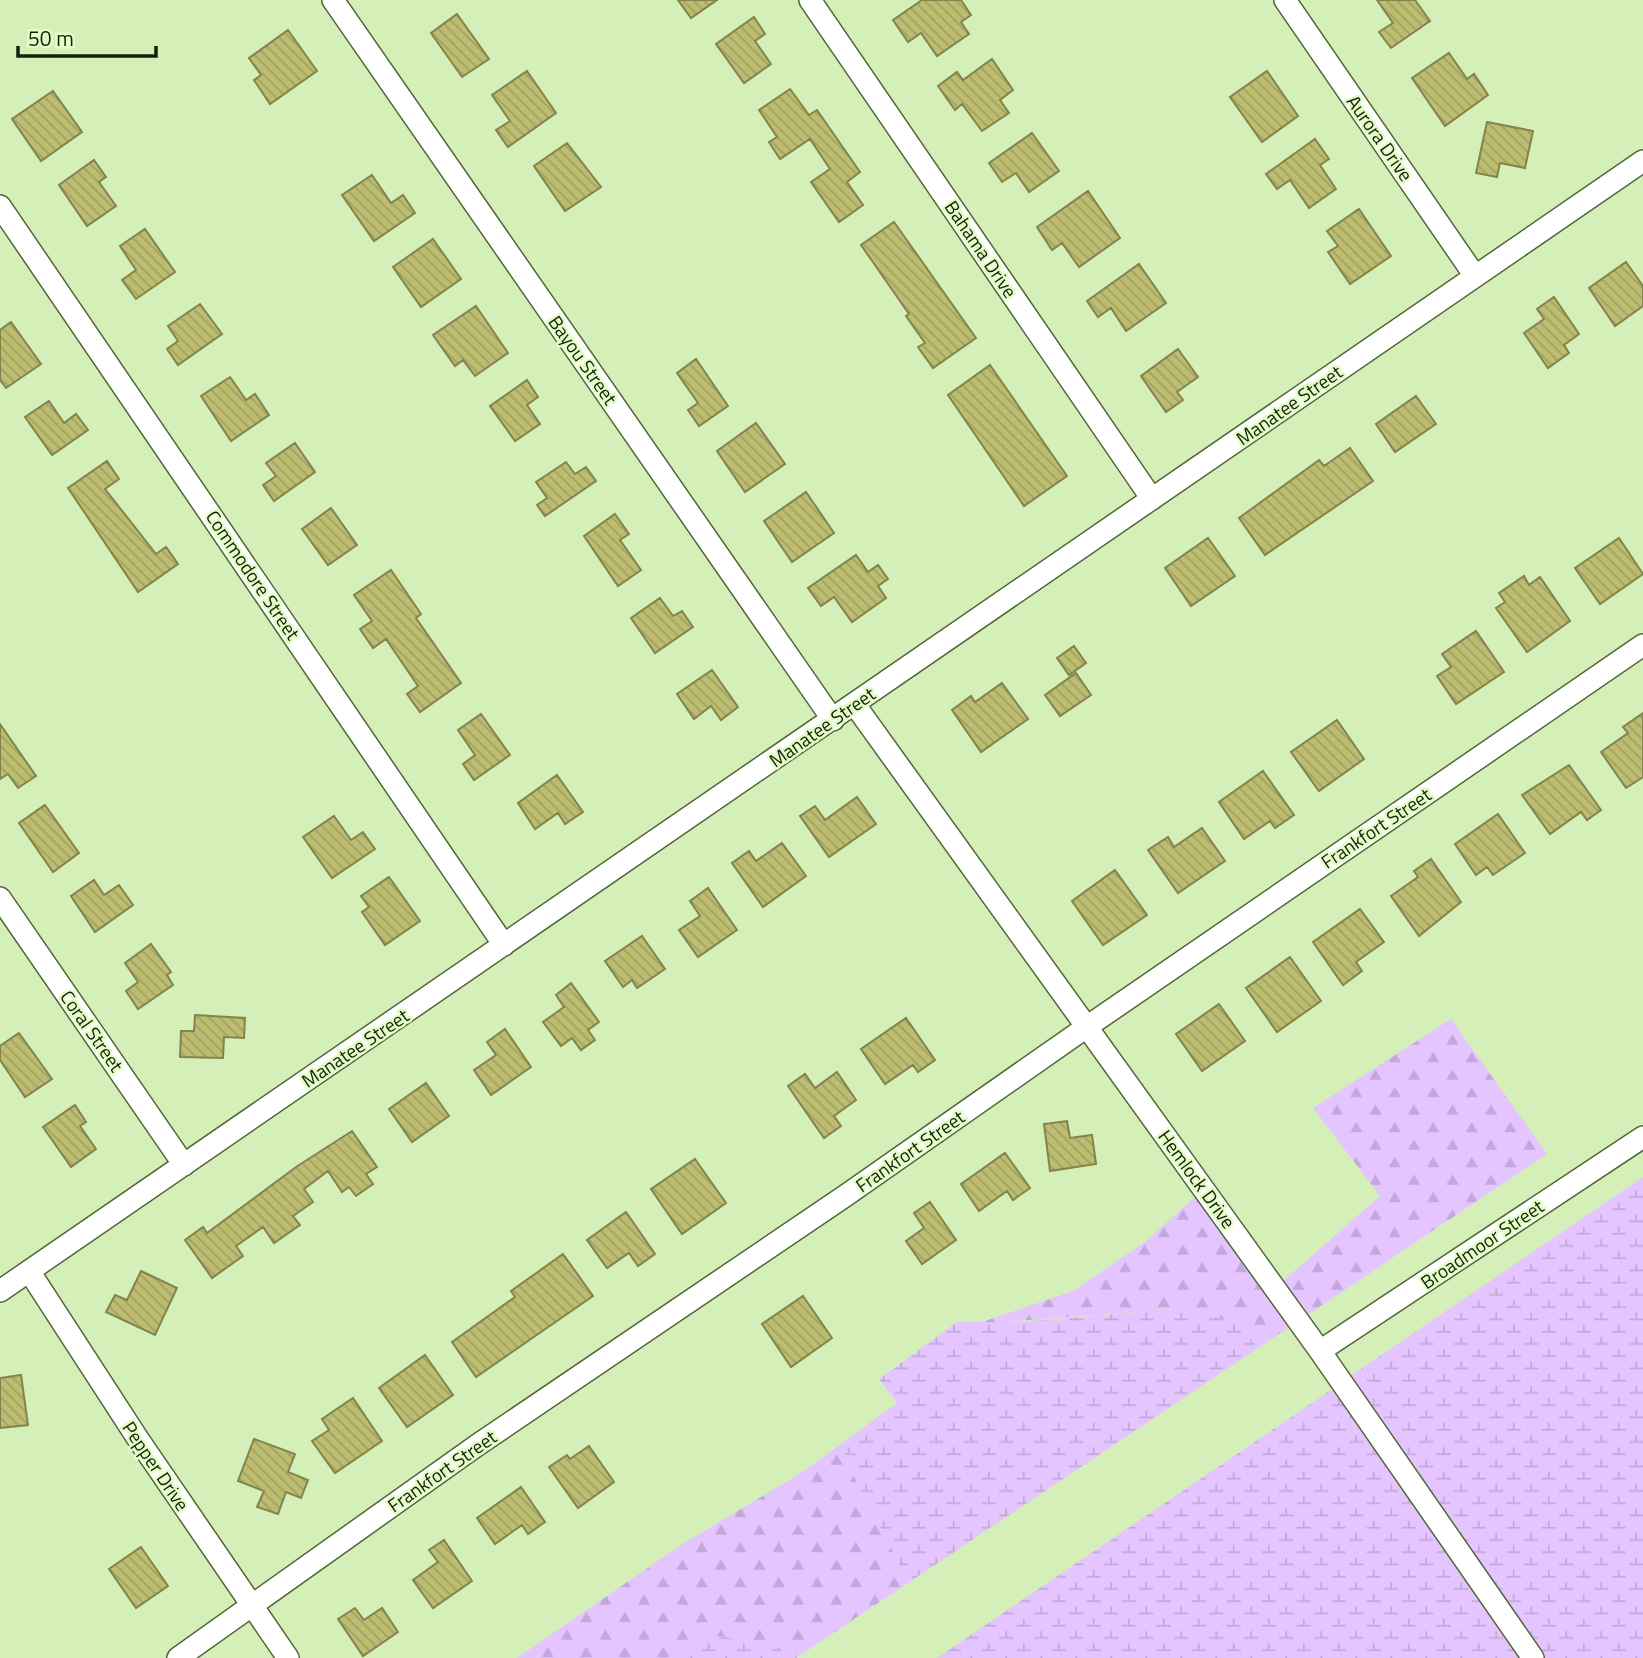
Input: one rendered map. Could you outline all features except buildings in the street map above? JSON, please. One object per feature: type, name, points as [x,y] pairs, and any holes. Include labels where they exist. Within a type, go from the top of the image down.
[{"type":"street","name":"Bayou Street","points":[[333,0],[833,720]]},
{"type":"street","name":"Bahama Drive","points":[[810,0],[1152,499]]},
{"type":"street","name":"Aurora Drive","points":[[1285,0],[1475,276]]},
{"type":"street","name":"Manatee Street","points":[[0,1291],[1643,161]]},
{"type":"street","name":"Commodore Street","points":[[0,206],[504,945]]},
{"type":"street","name":"Frankfort Street","points":[[178,1658],[476,1446],[845,1196],[1643,645]]},
{"type":"street","name":"Hemlock Drive","points":[[855,705],[1320,1351],[1533,1658]]},
{"type":"street","name":"Coral Street","points":[[0,898],[184,1165]]},
{"type":"street","name":"Broadmoor Street","points":[[1320,1351],[1643,1137]]},
{"type":"street","name":"Pepper Drive","points":[[29,1271],[138,1439],[288,1658]]},
{"type":"green space","points":[[1451,1019],[1547,1154],[1306,1316],[1282,1282],[1380,1196],[1313,1108]]},
{"type":"green space","points":[[1643,1177],[1643,1658],[1544,1658],[1349,1377]]},
{"type":"green space","points":[[1197,1195],[1291,1326],[1258,1348],[1241,1326],[1190,1308],[976,1324],[1073,1291],[1145,1242]]},
{"type":"green space","points":[[1190,1308],[1241,1326],[1258,1348],[908,1583],[856,1480],[841,1444],[897,1403],[879,1379],[957,1322],[1019,1322]]},
{"type":"green space","points":[[1334,1388],[1521,1658],[937,1658]]},
{"type":"green space","points":[[841,1444],[856,1480],[908,1583],[808,1650],[790,1653],[755,1642],[706,1635],[671,1658],[517,1658],[684,1543],[801,1473]]},
{"type":"green space","points":[[706,1634],[755,1642],[790,1653],[808,1650],[796,1658],[671,1658]]}]
